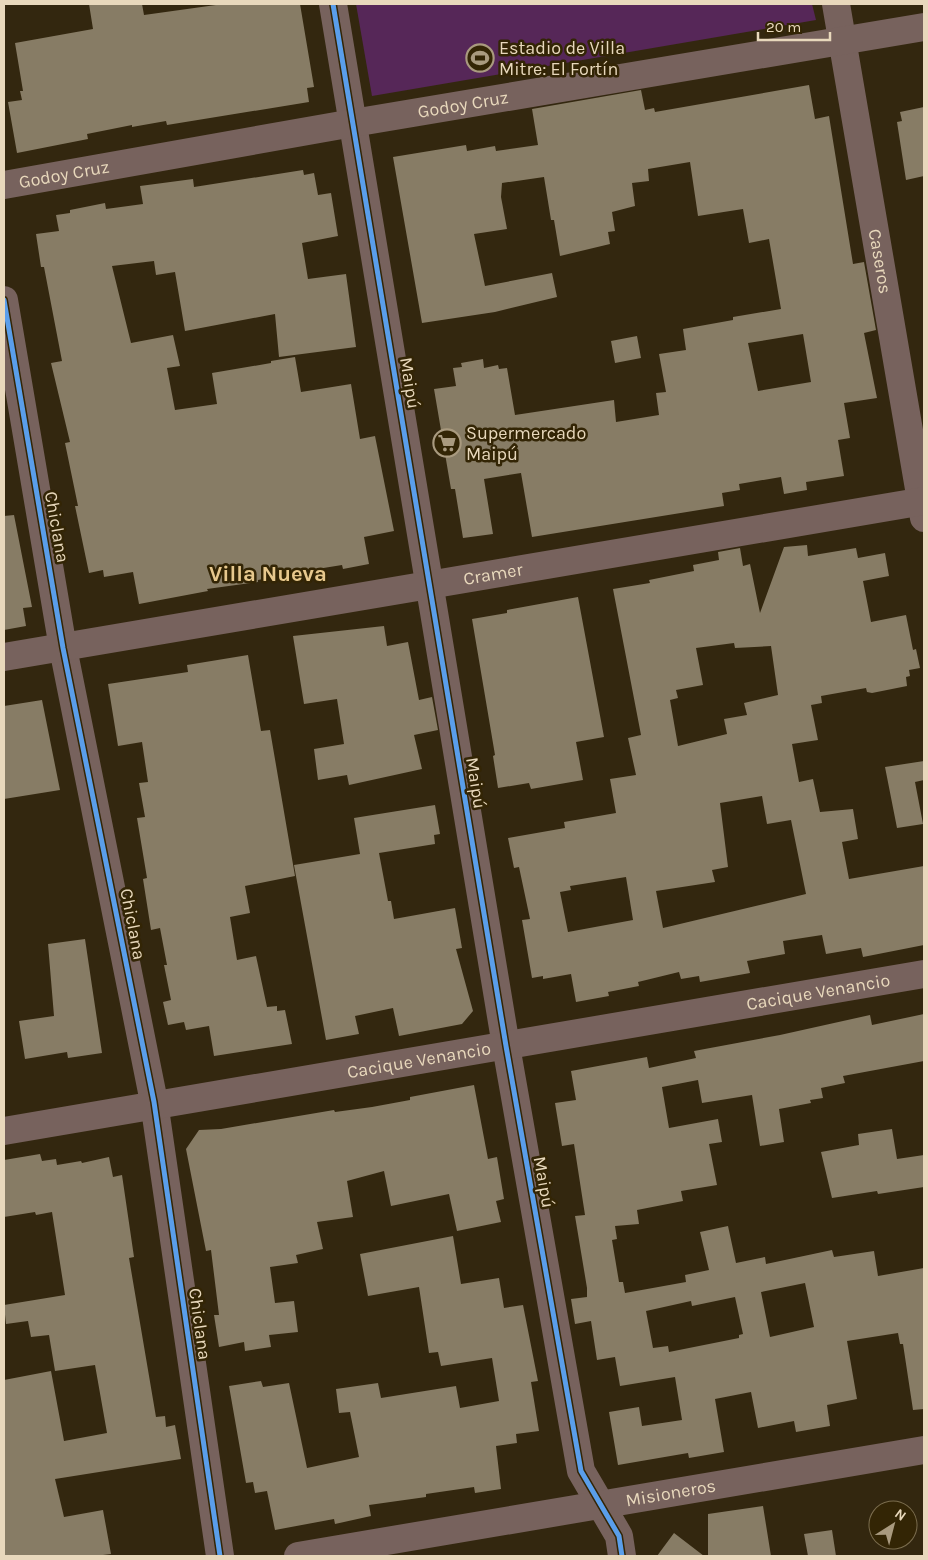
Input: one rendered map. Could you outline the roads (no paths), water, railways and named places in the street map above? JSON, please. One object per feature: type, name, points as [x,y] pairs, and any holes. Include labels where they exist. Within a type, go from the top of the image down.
[{"type":"street","name":"Maipú","points":[[332,4],[506,1046],[582,1471],[619,1536],[622,1556]]},
{"type":"street","name":"Caseros","points":[[836,4],[923,507]]},
{"type":"street","name":"Godoy Cruz","points":[[4,185],[353,123],[924,27]]},
{"type":"street","name":"Chiclana","points":[[4,300],[64,648],[155,1106],[220,1556]]},
{"type":"street","name":"Cramer","points":[[4,657],[429,585],[923,507]]},
{"type":"street","name":"Cacique Venancio","points":[[4,1131],[924,974]]},
{"type":"street","name":"Misioneros","points":[[298,1556],[924,1450]]},
{"type":"place","name":"Estadio de Villa Mitre: El Fortín","points":[[480,58]]},
{"type":"place","name":"Supermercado Maipú","points":[[447,443]]},
{"type":"district","name":"Villa Nueva","points":[[268,573]]}]
